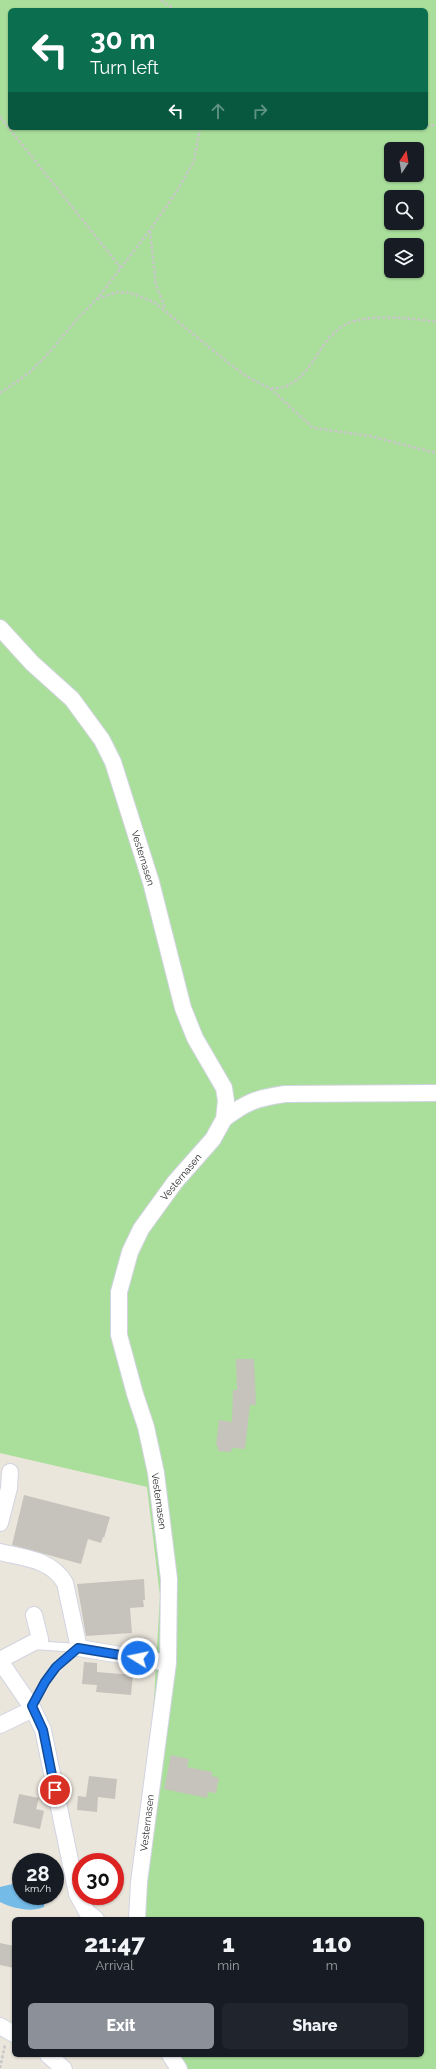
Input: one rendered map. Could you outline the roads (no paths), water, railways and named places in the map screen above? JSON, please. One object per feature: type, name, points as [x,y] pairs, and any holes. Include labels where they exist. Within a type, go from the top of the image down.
[{"type":"street","name":"Vesternasen","points":[[0,628],[32,663],[72,699],[102,740],[113,762],[151,882],[183,1008],[195,1038],[224,1088],[226,1101],[224,1119],[213,1139],[175,1182],[140,1229],[130,1252],[119,1292],[119,1335],[148,1435],[156,1473],[166,1546],[170,1610],[168,1663],[139,1882],[137,1917]]},
{"type":"street","name":"Vesternasen","points":[[224,1119],[242,1105],[261,1098],[285,1094],[436,1093]]},
{"type":"street","points":[[0,1523],[9,1488],[10,1472]]},
{"type":"street","points":[[0,1552],[42,1562],[53,1567],[60,1575],[65,1583],[78,1648],[168,1663]]},
{"type":"street","points":[[34,1615],[40,1639],[0,1660],[32,1708],[43,1730],[77,1894],[87,1912],[93,1917]]},
{"type":"street","points":[[0,1725],[32,1708]]},
{"type":"street","points":[[50,2057],[64,2069]]},
{"type":"street","points":[[171,2057],[179,2069]]},
{"type":"lane","points":[[29,1644],[78,1648]]},
{"type":"lane","points":[[32,1708],[45,1682],[56,1667],[78,1648]]},
{"type":"water","points":[[12,1884],[12,1905],[44,1905],[44,1907],[28,1910],[0,1902],[0,1887]]}]
